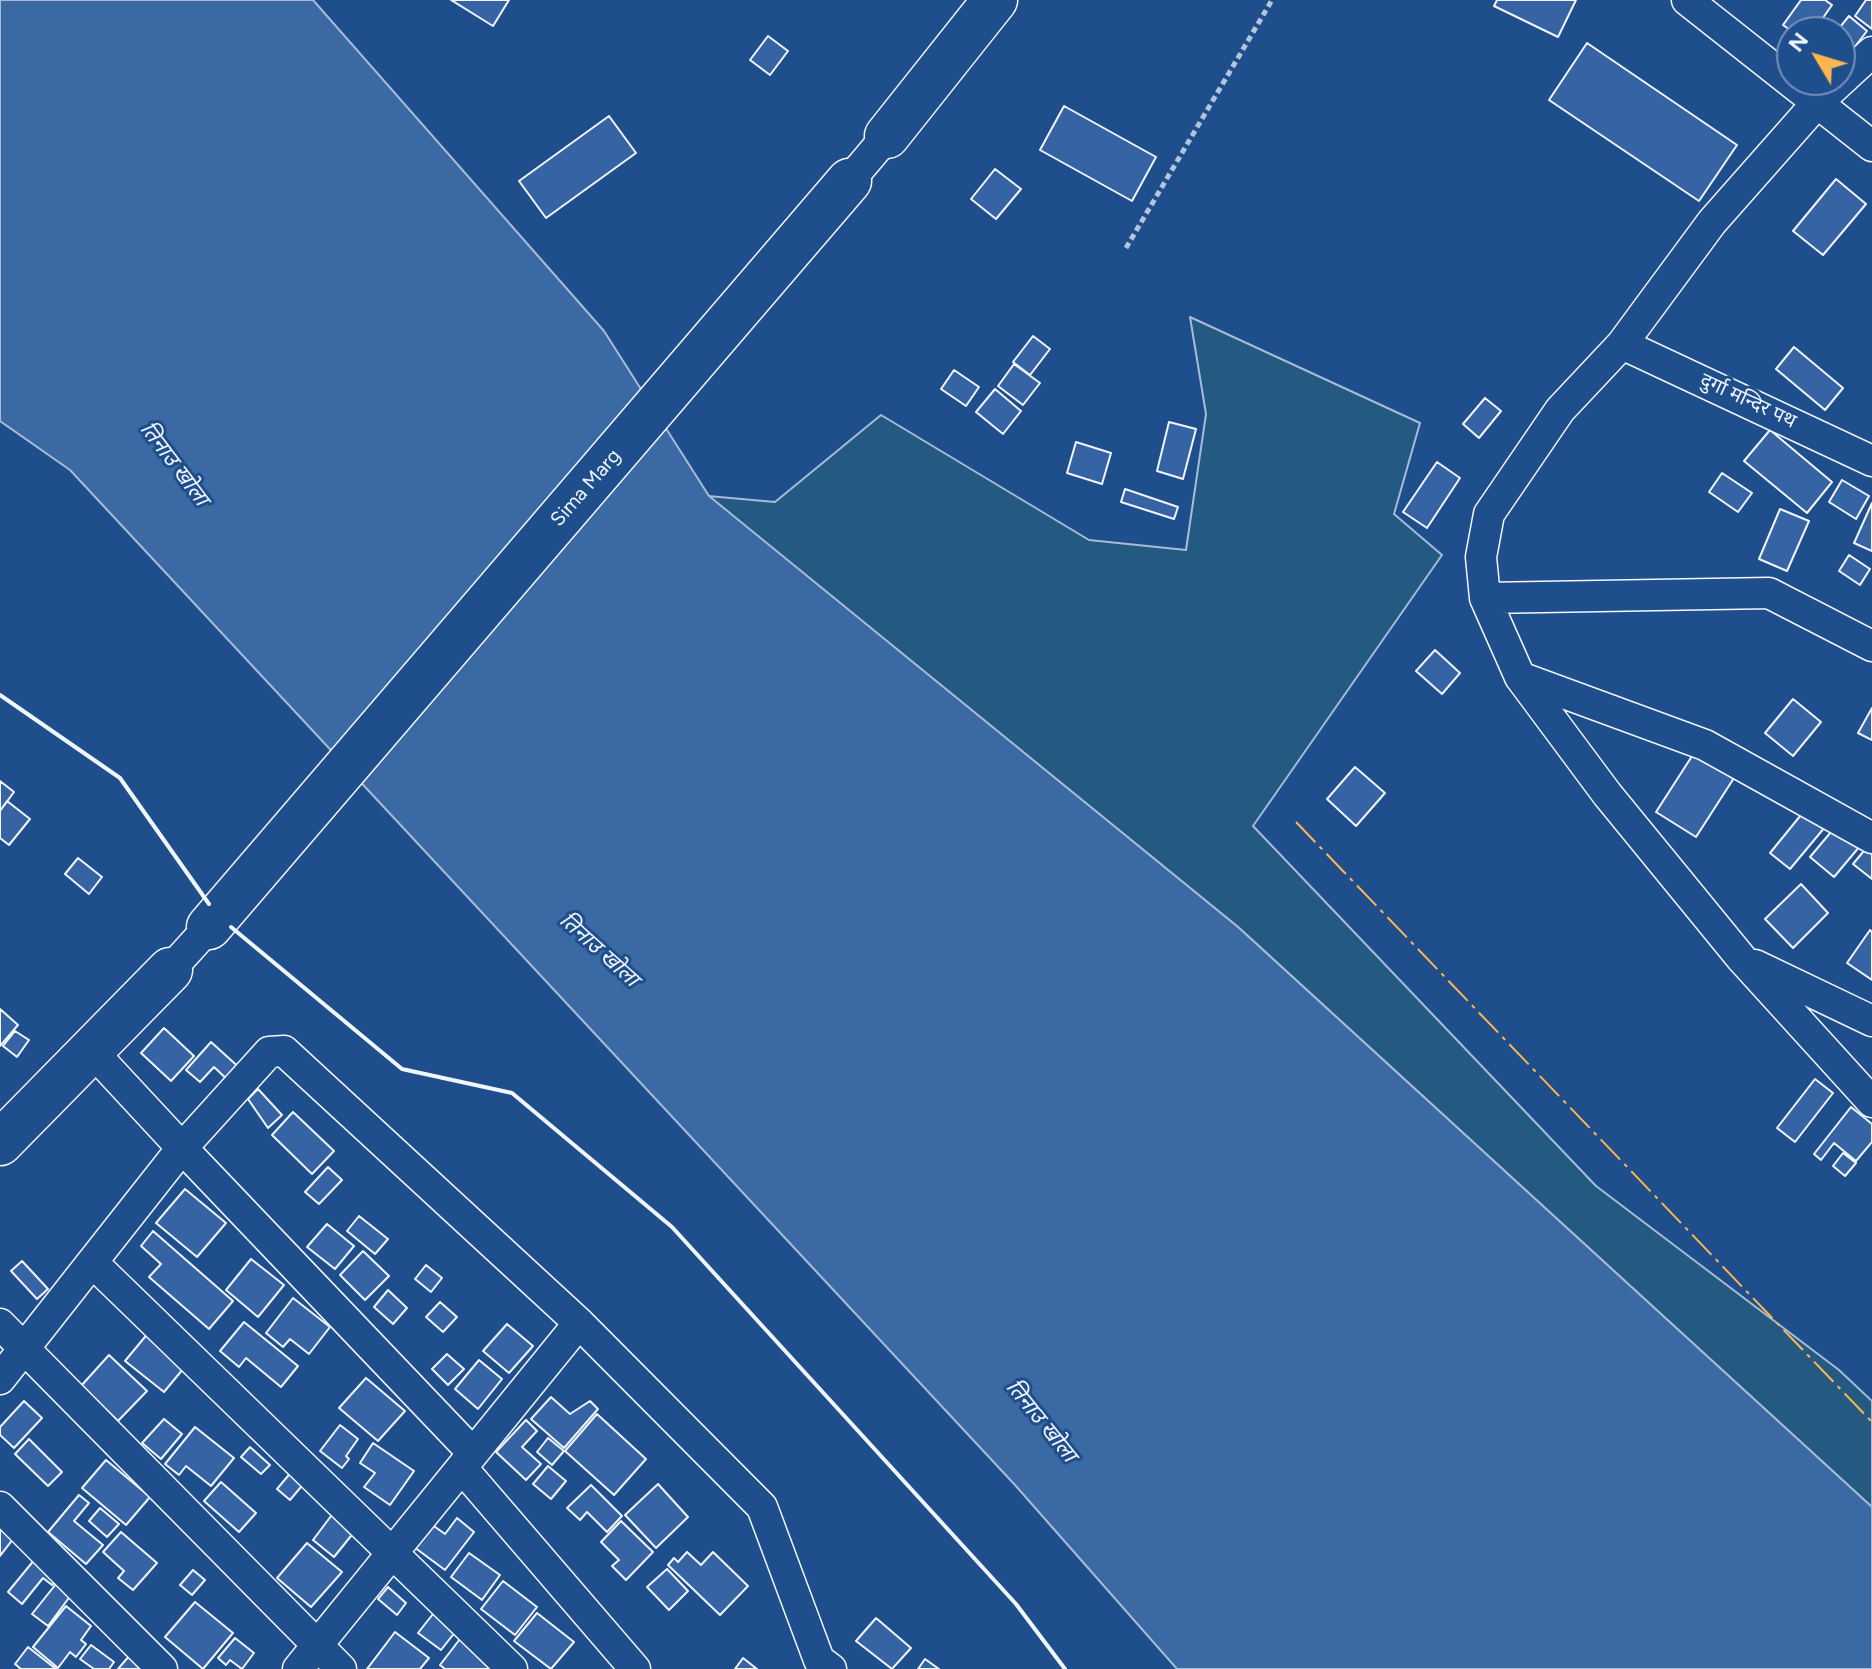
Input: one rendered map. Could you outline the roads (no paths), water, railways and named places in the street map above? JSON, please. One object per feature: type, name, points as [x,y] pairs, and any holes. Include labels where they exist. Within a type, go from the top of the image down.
[{"type":"street","name":"Sima Marg","points":[[170,970],[849,181],[995,0]]},
{"type":"street","points":[[1687,0],[1872,146]]},
{"type":"street","points":[[1872,52],[1817,103],[1712,222],[1622,344],[1560,410],[1489,514],[1481,557],[1485,598],[1520,677],[1607,794],[1742,959],[1872,1102]]},
{"type":"street","name":"दुर्गा मन्दिर पथ","points":[[1622,344],[1872,461]]},
{"type":"street","points":[[1485,598],[1769,593],[1872,646]]},
{"type":"street","points":[[1520,677],[1705,745],[1872,838]]},
{"type":"street","points":[[1742,959],[1872,1021]]},
{"type":"street","points":[[0,1143],[170,970]]},
{"type":"street","points":[[91,1050],[467,1460],[635,1669]]},
{"type":"street","points":[[0,1379],[182,1148],[269,1052],[284,1051],[579,1323],[762,1507],[821,1666]]},
{"type":"street","points":[[92,1262],[512,1669]]},
{"type":"street","points":[[298,1669],[579,1323]]},
{"type":"street","points":[[0,1324],[341,1669]]},
{"type":"street","points":[[0,1507],[162,1669]]},
{"type":"water","name":"तिनाउ खोला","points":[[0,0],[313,0],[604,331],[709,496],[1238,927],[1872,1507],[1872,1669],[1177,1669],[1015,1485],[70,470],[0,421]]}]
